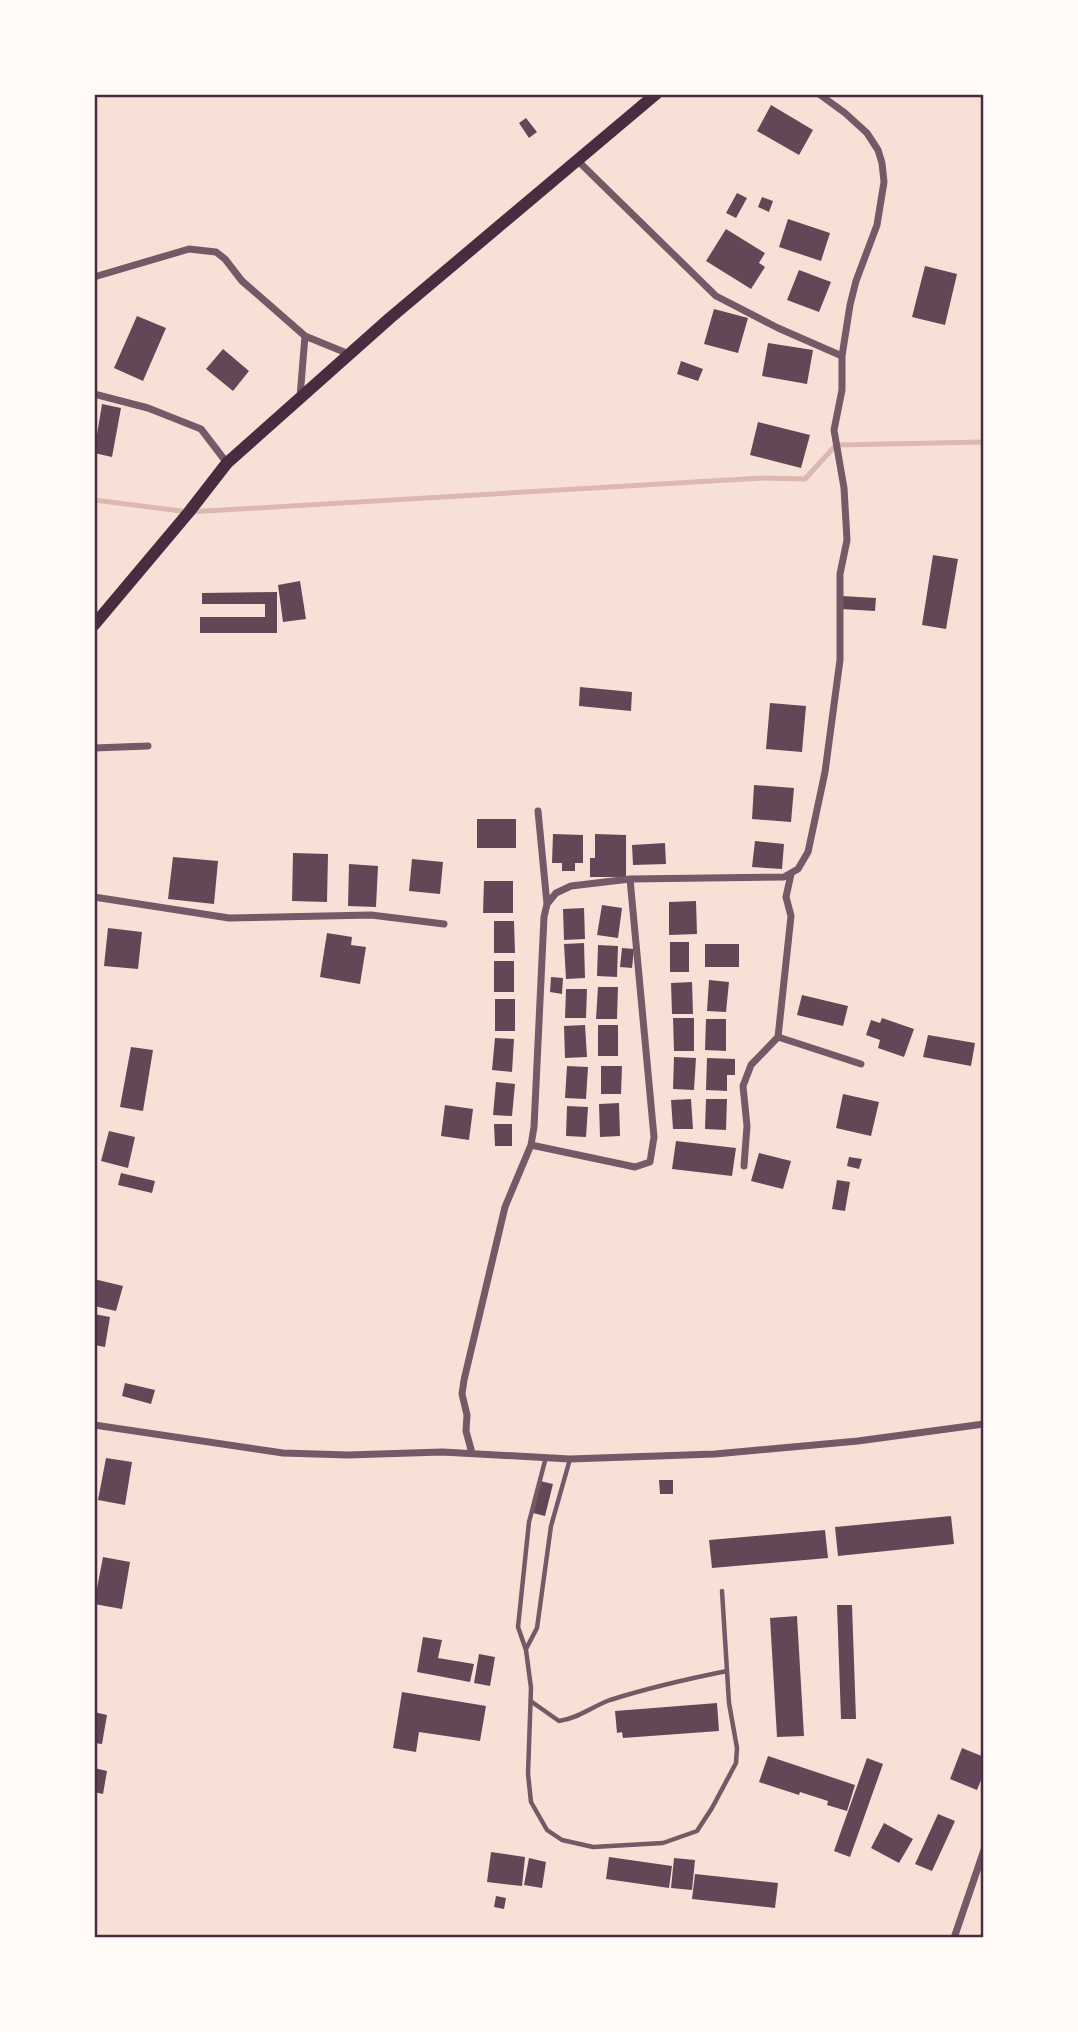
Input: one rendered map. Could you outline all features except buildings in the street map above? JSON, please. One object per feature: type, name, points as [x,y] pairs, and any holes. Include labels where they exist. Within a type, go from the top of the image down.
[{"type":"main road","points":[[94,625],[227,463],[349,354],[656,94]]},
{"type":"street","points":[[547,904],[556,893],[571,886],[630,879],[772,878],[792,874],[808,852],[825,772],[840,660],[841,575],[847,527],[844,488],[834,430],[842,390],[842,356],[856,281],[877,225],[884,183],[878,150],[867,133],[819,94]]},
{"type":"street","points":[[577,160],[716,296],[778,328],[842,356]]},
{"type":"street","points":[[94,277],[189,249],[216,252],[242,281],[304,336],[349,354]]},
{"type":"street","points":[[300,397],[304,336]]},
{"type":"street","points":[[94,394],[148,408],[201,429],[227,463]]},
{"type":"street","points":[[94,748],[148,746]]},
{"type":"street","points":[[472,1453],[466,1431],[467,1415],[462,1394],[464,1380],[505,1207],[531,1145],[534,1127],[544,918],[547,904],[538,811]]},
{"type":"street","points":[[744,1166],[747,1126],[743,1086],[751,1065],[778,1037],[791,916],[786,897],[792,874]]},
{"type":"street","points":[[531,1145],[635,1167],[650,1162],[654,1137],[630,879]]},
{"type":"street","points":[[94,897],[229,918],[371,915],[443,925]]},
{"type":"street","points":[[778,1037],[861,1064]]},
{"type":"street","points":[[94,1425],[283,1453],[472,1453],[570,1459],[728,1452],[858,1441],[984,1424]]},
{"type":"street","points":[[954,1937],[984,1850]]},
{"type":"lane","points":[[546,1457],[529,1522],[518,1627],[526,1650],[531,1702],[528,1774],[531,1802],[547,1830],[562,1840],[593,1847],[663,1843],[697,1831],[730,1778],[736,1763],[737,1748],[729,1703],[722,1591]]},
{"type":"lane","points":[[526,1650],[537,1628],[551,1526],[570,1459]]},
{"type":"lane","points":[[531,1702],[559,1721],[567,1720],[605,1702],[655,1686],[727,1671]]},
{"type":"waterway","points":[[94,500],[189,512],[762,478],[805,479],[836,445],[984,442]]}]
